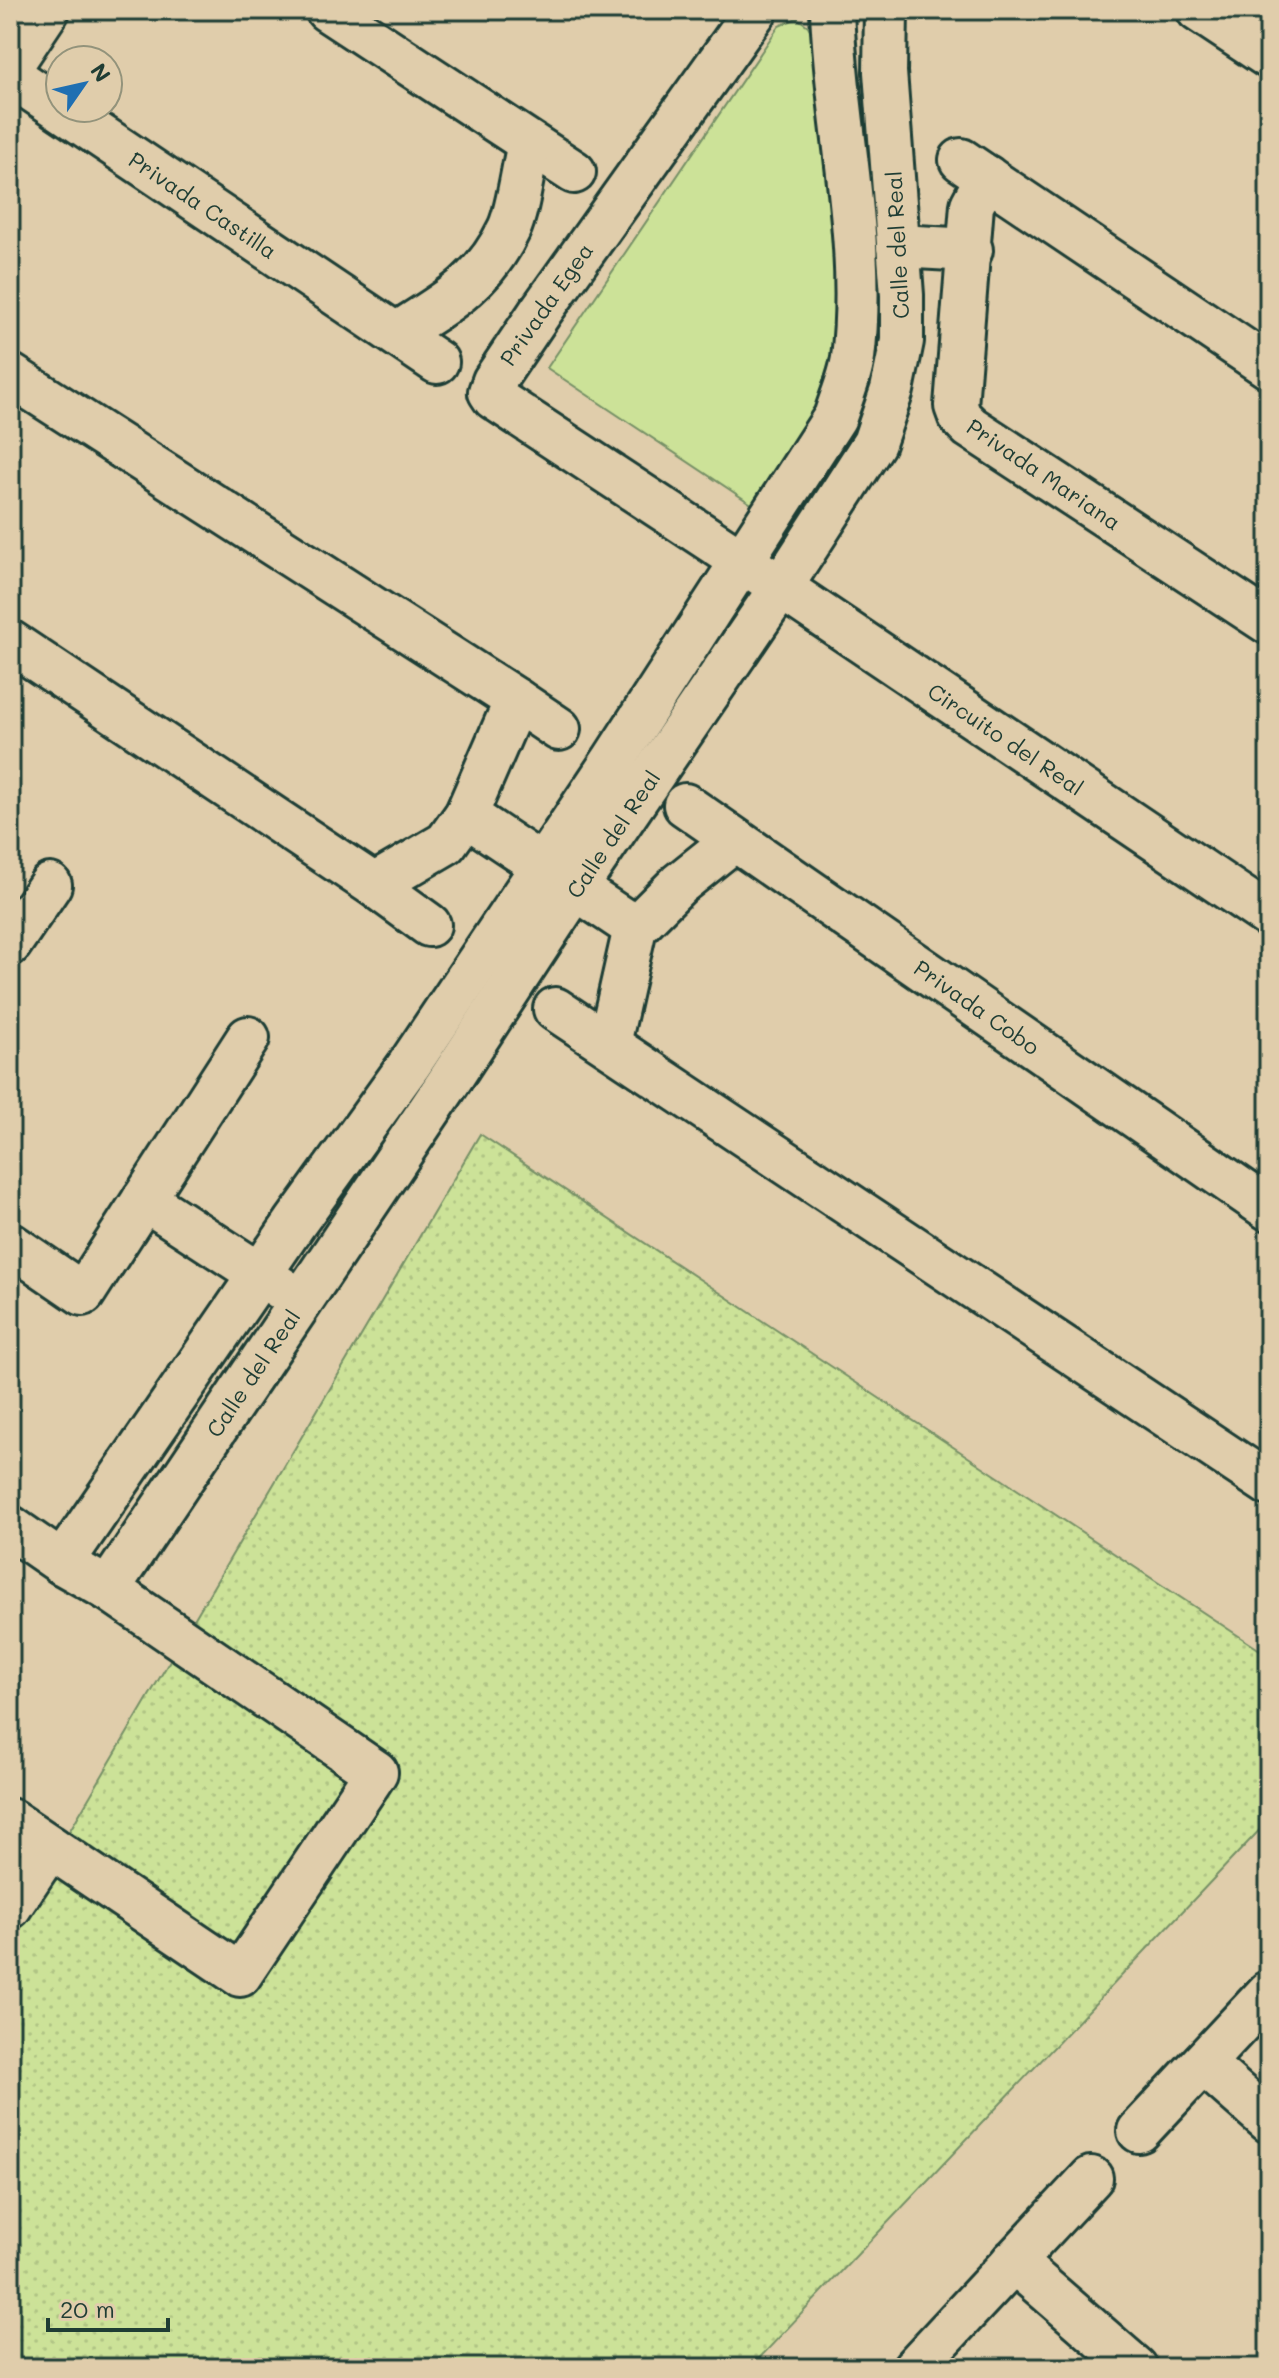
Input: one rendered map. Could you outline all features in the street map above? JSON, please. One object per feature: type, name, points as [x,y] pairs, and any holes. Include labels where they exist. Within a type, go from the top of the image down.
[{"type":"street","points":[[10,67],[48,10]]},
{"type":"street","points":[[327,10],[574,172]]},
{"type":"street","name":"Privada Egea","points":[[742,561],[494,398],[490,392],[494,381],[541,311],[756,10]]},
{"type":"street","name":"Calle del Real","points":[[62,1563],[295,1223],[409,1065],[835,417],[852,361],[857,301],[853,220],[832,10]]},
{"type":"street","name":"Calle del Real","points":[[108,1589],[575,889],[781,587],[874,443],[892,390],[902,341],[902,295],[885,72],[886,10]]},
{"type":"street","points":[[1198,10],[1269,57]]},
{"type":"street","name":"Privada Castilla","points":[[10,75],[437,362]]},
{"type":"street","points":[[396,334],[453,298],[484,271],[510,227],[529,144]]},
{"type":"street","name":"Privada Mariana","points":[[1269,367],[974,168],[971,250],[956,406],[960,417],[970,427],[1269,623]]},
{"type":"street","points":[[898,246],[971,250]]},
{"type":"street","points":[[484,271],[541,311]]},
{"type":"street","points":[[10,375],[559,729]]},
{"type":"street","name":"Circuito del Real","points":[[742,561],[1269,916]]},
{"type":"street","points":[[10,642],[429,925]]},
{"type":"street","points":[[374,885],[446,843],[466,815],[516,700]]},
{"type":"street","name":"Privada Cobo","points":[[685,805],[1269,1209]]},
{"type":"street","points":[[466,815],[635,928]]},
{"type":"street","points":[[609,1044],[635,928],[679,884],[734,840]]},
{"type":"street","points":[[10,944],[50,885]]},
{"type":"street","points":[[555,1009],[1269,1484]]},
{"type":"street","points":[[10,1244],[83,1294],[248,1038]]},
{"type":"street","points":[[409,1065],[446,1086]]},
{"type":"street","points":[[144,1199],[301,1302]]},
{"type":"street","points":[[10,1528],[108,1589],[376,1772],[240,1975],[10,1820]]},
{"type":"street","points":[[10,1907],[50,1847]]},
{"type":"street","points":[[1139,2131],[1269,1992]]},
{"type":"street","points":[[1203,2063],[1269,2121]]},
{"type":"street","points":[[914,2368],[1091,2178]]},
{"type":"street","points":[[1013,2261],[1136,2368]]},
{"type":"green space","points":[[797,18],[808,26],[816,40],[838,294],[830,370],[819,403],[756,507],[547,368],[779,26]]},
{"type":"green space","points":[[480,1134],[1269,1656],[1269,1820],[750,2368],[10,2368],[10,1908],[20,1915]]}]
